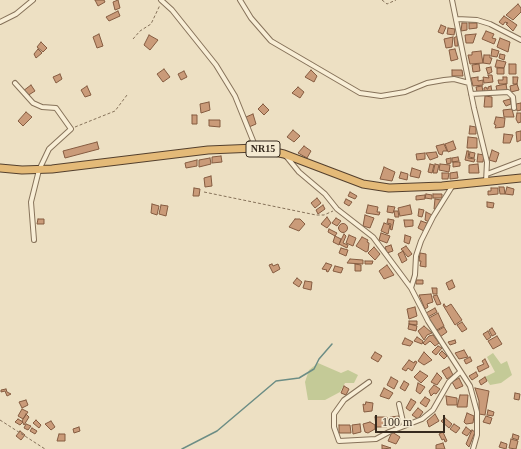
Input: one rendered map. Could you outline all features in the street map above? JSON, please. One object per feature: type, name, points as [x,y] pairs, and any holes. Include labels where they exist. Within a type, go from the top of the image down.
[{"type":"highway","name":"NR15","points":[[0,168],[39,170],[208,150],[256,148],[284,154],[351,180],[377,187],[418,188],[521,178]]},
{"type":"street","points":[[0,22],[16,14],[33,0]]},
{"type":"street","points":[[161,0],[172,10],[216,64],[234,96],[256,148]]},
{"type":"street","points":[[240,0],[250,18],[270,41],[360,93],[381,96],[405,92],[427,83],[454,79],[469,83]]},
{"type":"street","points":[[452,0],[471,94],[487,162],[486,182]]},
{"type":"street","points":[[457,19],[477,20],[490,24],[521,40]]},
{"type":"street","points":[[15,83],[33,103],[42,107],[56,108],[71,129],[49,149],[39,170],[31,202],[34,240]]},
{"type":"street","points":[[471,94],[508,92],[513,97],[514,108]]},
{"type":"street","points":[[284,154],[299,172],[325,194],[338,209],[373,237],[411,288],[428,321],[470,386],[475,398],[477,422],[473,449]]},
{"type":"street","points":[[486,174],[521,161]]},
{"type":"street","points":[[411,288],[415,275],[416,256],[421,241],[433,217],[453,185]]},
{"type":"street","points":[[369,382],[344,400],[334,414],[334,427],[339,442],[376,439],[428,414],[445,388],[460,372]]},
{"type":"street","points":[[399,404],[404,426]]},
{"type":"path","points":[[133,39],[140,31],[151,24],[157,14],[161,0]]},
{"type":"path","points":[[382,0],[387,4],[396,0]]},
{"type":"path","points":[[71,129],[115,111],[127,95]]},
{"type":"path","points":[[204,192],[316,215],[324,216],[338,209]]},
{"type":"path","points":[[0,420],[20,431],[44,449]]},
{"type":"green space","points":[[493,353],[501,364],[507,361],[512,375],[501,383],[490,385],[485,377],[495,372],[487,357]]},
{"type":"green space","points":[[318,363],[341,373],[348,370],[358,375],[354,383],[345,383],[340,392],[325,400],[308,400],[305,382],[309,370]]},
{"type":"building","points":[[95,0],[104,0],[105,2],[98,6]]},
{"type":"building","points":[[118,0],[120,8],[115,10],[113,2]]},
{"type":"building","points":[[518,4],[521,8],[521,12],[513,20],[506,15]]},
{"type":"building","points":[[118,11],[120,16],[109,21],[106,17]]},
{"type":"building","points":[[504,16],[517,25],[513,31],[506,24],[508,23],[505,22],[503,25],[499,22]]},
{"type":"building","points":[[462,23],[467,23],[467,30],[461,31]]},
{"type":"building","points":[[469,23],[477,23],[477,28],[469,29]]},
{"type":"building","points":[[441,25],[446,27],[443,34],[438,32]]},
{"type":"building","points":[[448,28],[455,29],[454,35],[447,34]]},
{"type":"building","points":[[486,31],[494,34],[492,38],[496,39],[494,44],[482,39]]},
{"type":"building","points":[[99,34],[103,46],[97,48],[93,37]]},
{"type":"building","points":[[476,34],[473,43],[466,43],[465,35]]},
{"type":"building","points":[[149,35],[158,40],[150,50],[144,45]]},
{"type":"building","points":[[457,36],[458,46],[455,46],[454,38]]},
{"type":"building","points":[[453,37],[452,47],[446,48],[444,39]]},
{"type":"building","points":[[500,38],[510,42],[508,52],[497,47]]},
{"type":"building","points":[[41,42],[47,48],[43,52],[37,47]]},
{"type":"building","points":[[38,49],[42,53],[36,58],[34,54]]},
{"type":"building","points":[[455,49],[458,59],[451,61],[449,50]]},
{"type":"building","points":[[492,49],[499,51],[497,57],[491,56]]},
{"type":"building","points":[[481,51],[483,63],[470,64],[468,55],[472,55],[472,52]]},
{"type":"building","points":[[500,54],[505,55],[504,60],[499,58]]},
{"type":"building","points":[[484,55],[490,55],[490,58],[492,58],[490,64],[483,63]]},
{"type":"building","points":[[497,60],[506,62],[504,68],[495,67]]},
{"type":"building","points":[[479,64],[480,71],[473,72],[472,65]]},
{"type":"building","points":[[509,64],[516,64],[516,74],[509,74]]},
{"type":"building","points":[[491,67],[492,72],[488,74],[486,68]]},
{"type":"building","points":[[497,68],[504,68],[504,74],[497,74]]},
{"type":"building","points":[[164,69],[170,77],[163,82],[157,74]]},
{"type":"building","points":[[311,70],[317,76],[314,82],[305,77]]},
{"type":"building","points":[[452,70],[462,70],[463,76],[452,76]]},
{"type":"building","points":[[184,71],[187,77],[181,80],[178,74]]},
{"type":"building","points":[[60,74],[62,79],[56,83],[53,77]]},
{"type":"building","points":[[488,75],[492,75],[493,82],[484,83],[483,77],[489,78]]},
{"type":"building","points":[[478,77],[478,81],[483,80],[483,85],[473,86],[471,78]]},
{"type":"building","points":[[503,77],[507,77],[507,84],[499,84],[498,80],[503,80]]},
{"type":"building","points":[[513,77],[518,77],[517,84],[513,84]]},
{"type":"building","points":[[506,84],[507,90],[497,91],[496,86]]},
{"type":"building","points":[[517,84],[519,90],[511,92],[510,86]]},
{"type":"building","points":[[31,85],[35,91],[27,96],[23,91]]},
{"type":"building","points":[[87,86],[91,95],[85,97],[81,90]]},
{"type":"building","points":[[482,86],[483,92],[477,92],[476,87]]},
{"type":"building","points":[[491,86],[492,92],[484,92],[484,88],[486,87],[488,89],[488,87]]},
{"type":"building","points":[[298,87],[304,92],[300,98],[292,93]]},
{"type":"building","points":[[485,96],[492,97],[492,107],[484,107]]},
{"type":"building","points":[[510,99],[511,104],[506,106],[503,101]]},
{"type":"building","points":[[209,102],[210,110],[201,113],[200,104]]},
{"type":"building","points":[[521,103],[521,110],[517,111],[516,104]]},
{"type":"building","points":[[263,104],[269,110],[264,115],[258,109]]},
{"type":"building","points":[[512,109],[514,117],[504,117],[503,110]]},
{"type":"building","points":[[26,112],[32,117],[23,126],[18,121]]},
{"type":"building","points":[[517,113],[521,113],[521,122],[518,123],[516,119]]},
{"type":"building","points":[[253,114],[256,124],[249,127],[246,117]]},
{"type":"building","points":[[192,115],[197,115],[197,124],[192,124]]},
{"type":"building","points":[[496,117],[505,118],[504,127],[495,128],[496,125],[494,124]]},
{"type":"building","points":[[209,120],[220,120],[220,127],[209,126]]},
{"type":"building","points":[[470,126],[476,127],[476,134],[469,134]]},
{"type":"building","points":[[293,130],[300,136],[294,142],[287,137]]},
{"type":"building","points":[[521,131],[521,140],[517,142],[516,132]]},
{"type":"building","points":[[504,134],[513,135],[510,143],[503,143]]},
{"type":"building","points":[[468,137],[477,138],[477,148],[467,148]]},
{"type":"building","points":[[453,141],[456,149],[448,152],[445,144]]},
{"type":"building","points":[[97,142],[99,149],[65,158],[63,151]]},
{"type":"building","points":[[444,144],[447,151],[443,151],[442,155],[439,154],[436,146]]},
{"type":"building","points":[[304,146],[311,151],[307,158],[298,153]]},
{"type":"building","points":[[492,150],[499,153],[496,162],[489,160]]},
{"type":"building","points":[[467,151],[469,151],[468,158],[475,159],[474,162],[465,160]]},
{"type":"building","points":[[436,152],[438,157],[430,160],[426,153]]},
{"type":"building","points":[[470,152],[475,153],[474,158],[469,157]]},
{"type":"building","points":[[425,153],[425,159],[417,160],[416,154]]},
{"type":"building","points":[[478,154],[484,155],[483,162],[477,162]]},
{"type":"building","points":[[221,156],[222,162],[212,163],[212,157]]},
{"type":"building","points":[[458,157],[459,161],[452,162],[452,158]]},
{"type":"building","points":[[210,158],[211,164],[199,167],[199,160]]},
{"type":"building","points":[[451,158],[451,163],[447,164],[446,159]]},
{"type":"building","points":[[197,160],[197,166],[186,168],[185,163]]},
{"type":"building","points":[[453,162],[460,162],[460,166],[453,167]]},
{"type":"building","points":[[430,164],[434,165],[432,173],[428,172]]},
{"type":"building","points":[[435,164],[439,165],[437,173],[433,173]]},
{"type":"building","points":[[440,164],[450,165],[449,172],[439,170]]},
{"type":"building","points":[[478,164],[479,173],[469,173],[469,165]]},
{"type":"building","points":[[384,167],[395,172],[392,181],[380,179]]},
{"type":"building","points":[[412,168],[421,171],[419,178],[410,176]]},
{"type":"building","points":[[401,172],[408,174],[407,180],[399,178]]},
{"type":"building","points":[[457,172],[458,178],[450,179],[450,173]]},
{"type":"building","points":[[442,173],[449,173],[448,179],[442,179]]},
{"type":"building","points":[[211,176],[212,186],[205,187],[204,178]]},
{"type":"building","points":[[499,187],[504,187],[505,194],[500,194]]},
{"type":"building","points":[[507,187],[514,189],[513,195],[505,194]]},
{"type":"building","points":[[194,188],[200,189],[199,196],[193,196]]},
{"type":"building","points":[[491,188],[498,188],[498,194],[488,195],[488,191],[491,191]]},
{"type":"building","points":[[350,192],[357,196],[355,199],[348,196]]},
{"type":"building","points":[[426,194],[432,195],[432,199],[425,198]]},
{"type":"building","points":[[433,194],[442,194],[442,198],[433,198]]},
{"type":"building","points":[[425,195],[425,199],[416,200],[416,196]]},
{"type":"building","points":[[317,198],[321,203],[315,208],[311,203]]},
{"type":"building","points":[[346,199],[352,202],[349,206],[344,203]]},
{"type":"building","points":[[435,199],[441,200],[437,209],[434,209]]},
{"type":"building","points":[[487,202],[494,203],[493,208],[487,207]]},
{"type":"building","points":[[152,204],[159,206],[157,215],[151,213]]},
{"type":"building","points":[[161,205],[168,206],[166,216],[159,214]]},
{"type":"building","points":[[323,205],[325,209],[318,214],[316,210]]},
{"type":"building","points":[[368,205],[378,207],[377,212],[380,212],[379,215],[366,213]]},
{"type":"building","points":[[410,205],[412,214],[400,216],[398,208]]},
{"type":"building","points":[[388,206],[395,207],[393,213],[387,212]]},
{"type":"building","points":[[419,209],[424,210],[422,217],[418,216]]},
{"type":"building","points":[[394,211],[398,211],[399,217],[395,217]]},
{"type":"building","points":[[426,212],[432,215],[429,222],[425,220]]},
{"type":"building","points":[[365,215],[374,218],[370,228],[363,226]]},
{"type":"building","points":[[327,217],[331,223],[327,228],[321,224]]},
{"type":"building","points":[[336,218],[341,221],[337,226],[332,223]]},
{"type":"building","points":[[38,219],[44,219],[44,224],[37,224]]},
{"type":"building","points":[[295,219],[300,219],[305,224],[299,231],[289,227]]},
{"type":"building","points":[[388,219],[394,220],[392,230],[390,229],[391,224],[387,223]]},
{"type":"building","points":[[404,220],[413,220],[413,226],[405,227]]},
{"type":"building","points":[[421,221],[427,223],[424,231],[418,228]]},
{"type":"building","points":[[343,223],[348,228],[343,233],[338,228]]},
{"type":"building","points":[[384,223],[390,225],[388,234],[381,231]]},
{"type":"building","points":[[329,229],[337,233],[335,236],[328,232]]},
{"type":"building","points":[[381,233],[390,236],[387,243],[379,240]]},
{"type":"building","points":[[344,234],[346,236],[343,243],[348,245],[347,248],[339,244]]},
{"type":"building","points":[[349,235],[356,238],[353,246],[346,243]]},
{"type":"building","points":[[405,235],[411,237],[409,244],[404,242]]},
{"type":"building","points":[[335,236],[341,239],[339,245],[333,242]]},
{"type":"building","points":[[362,237],[368,240],[367,242],[369,243],[368,251],[366,252],[356,246]]},
{"type":"building","points":[[391,245],[393,251],[387,253],[385,247]]},
{"type":"building","points":[[406,246],[412,254],[408,257],[401,249]]},
{"type":"building","points":[[374,247],[380,254],[375,260],[368,253]]},
{"type":"building","points":[[341,248],[348,250],[346,256],[339,253]]},
{"type":"building","points":[[403,251],[407,260],[402,263],[398,254]]},
{"type":"building","points":[[420,253],[426,254],[426,267],[420,266]]},
{"type":"building","points":[[350,259],[363,260],[363,264],[347,263]]},
{"type":"building","points":[[365,261],[373,261],[372,264],[365,264]]},
{"type":"building","points":[[326,263],[332,265],[328,272],[326,271],[327,270],[322,269]]},
{"type":"building","points":[[272,264],[273,266],[278,264],[280,269],[273,273],[269,265]]},
{"type":"building","points":[[355,264],[361,265],[361,271],[355,271]]},
{"type":"building","points":[[387,265],[394,275],[384,279],[379,271]]},
{"type":"building","points":[[335,266],[343,268],[341,273],[333,271]]},
{"type":"building","points":[[297,278],[302,282],[299,287],[293,283]]},
{"type":"building","points":[[416,280],[423,280],[423,284],[416,284]]},
{"type":"building","points":[[452,280],[455,287],[449,290],[446,283]]},
{"type":"building","points":[[305,281],[312,282],[311,290],[303,288]]},
{"type":"building","points":[[432,288],[437,288],[437,294],[433,294]]},
{"type":"building","points":[[431,294],[433,302],[427,304],[428,307],[425,309],[419,295]]},
{"type":"building","points":[[437,295],[441,304],[437,305],[433,296]]},
{"type":"building","points":[[444,304],[446,307],[451,304],[462,320],[455,325],[443,305]]},
{"type":"building","points":[[415,307],[417,316],[409,319],[407,309]]},
{"type":"building","points":[[435,308],[437,312],[428,317],[426,313]]},
{"type":"building","points":[[438,313],[444,326],[435,331],[429,318]]},
{"type":"building","points":[[409,321],[417,321],[417,325],[409,324]]},
{"type":"building","points":[[462,322],[467,329],[462,332],[457,325]]},
{"type":"building","points":[[409,324],[417,326],[416,331],[408,329]]},
{"type":"building","points":[[424,326],[432,333],[427,335],[424,340],[418,331]]},
{"type":"building","points":[[444,327],[447,332],[440,337],[437,331]]},
{"type":"building","points":[[492,328],[496,334],[492,336],[489,330]]},
{"type":"building","points":[[488,331],[491,337],[487,340],[483,334]]},
{"type":"building","points":[[433,335],[439,343],[435,346],[430,341],[425,345],[423,343],[429,336]]},
{"type":"building","points":[[497,336],[502,344],[493,349],[488,341]]},
{"type":"building","points":[[417,337],[423,341],[422,344],[414,341]]},
{"type":"building","points":[[405,338],[413,342],[410,346],[402,344]]},
{"type":"building","points":[[455,340],[456,343],[450,345],[448,342]]},
{"type":"building","points":[[438,346],[442,348],[436,355],[432,352]]},
{"type":"building","points":[[464,350],[468,357],[459,359],[455,353]]},
{"type":"building","points":[[442,351],[447,356],[444,359],[439,354]]},
{"type":"building","points":[[375,352],[382,356],[378,362],[371,358]]},
{"type":"building","points":[[424,352],[432,360],[424,365],[418,361]]},
{"type":"building","points":[[470,357],[472,361],[466,364],[464,360]]},
{"type":"building","points":[[485,359],[489,367],[479,372],[477,367],[484,364],[482,361]]},
{"type":"building","points":[[409,360],[414,363],[415,361],[417,362],[412,371],[408,368],[406,371],[402,369]]},
{"type":"building","points":[[449,367],[453,375],[447,379],[442,371]]},
{"type":"building","points":[[420,371],[428,376],[421,383],[414,377]]},
{"type":"building","points":[[476,372],[478,376],[472,380],[469,376]]},
{"type":"building","points":[[437,373],[442,378],[437,385],[431,382]]},
{"type":"building","points":[[391,377],[398,381],[394,389],[387,385]]},
{"type":"building","points":[[485,377],[487,381],[481,385],[479,381]]},
{"type":"building","points":[[459,378],[463,386],[456,389],[452,382]]},
{"type":"building","points":[[404,381],[409,384],[405,391],[400,388]]},
{"type":"building","points":[[418,383],[425,387],[420,394],[416,391]]},
{"type":"building","points":[[434,385],[440,389],[436,394],[434,393],[431,396],[429,391]]},
{"type":"building","points":[[344,386],[349,389],[346,395],[341,393]]},
{"type":"building","points":[[384,388],[393,393],[389,399],[380,396]]},
{"type":"building","points":[[475,388],[489,391],[485,415],[479,414],[479,401]]},
{"type":"building","points":[[6,389],[7,392],[11,394],[7,396],[5,391],[1,392],[1,390]]},
{"type":"building","points":[[515,393],[520,394],[519,400],[514,399]]},
{"type":"building","points":[[460,395],[468,395],[467,407],[457,407]]},
{"type":"building","points":[[446,396],[457,398],[457,405],[447,405]]},
{"type":"building","points":[[425,397],[430,400],[426,407],[420,403]]},
{"type":"building","points":[[411,399],[416,402],[410,411],[406,408]]},
{"type":"building","points":[[26,400],[28,405],[22,408],[19,402]]},
{"type":"building","points":[[366,402],[373,403],[372,411],[364,412],[363,404],[365,405]]},
{"type":"building","points":[[418,408],[423,412],[418,419],[412,415]]},
{"type":"building","points":[[22,409],[28,412],[23,419],[18,416]]},
{"type":"building","points":[[488,410],[494,412],[493,416],[487,415]]},
{"type":"building","points":[[467,413],[474,416],[473,423],[466,424],[464,422]]},
{"type":"building","points":[[26,414],[29,417],[24,425],[22,421]]},
{"type":"building","points":[[435,414],[439,421],[429,427],[427,421]]},
{"type":"building","points":[[399,416],[401,423],[396,423],[396,426],[392,427],[390,417]]},
{"type":"building","points":[[486,416],[492,418],[490,424],[483,422]]},
{"type":"building","points":[[375,417],[387,417],[387,427],[376,427]]},
{"type":"building","points":[[445,418],[452,424],[449,428],[441,421]]},
{"type":"building","points":[[18,419],[23,422],[20,425],[15,422]]},
{"type":"building","points":[[36,420],[41,425],[39,428],[33,423]]},
{"type":"building","points":[[51,421],[55,427],[51,430],[45,424]]},
{"type":"building","points":[[370,422],[375,425],[375,429],[368,433],[365,432],[363,424]]},
{"type":"building","points":[[26,424],[31,426],[28,430],[24,428]]},
{"type":"building","points":[[360,424],[361,432],[353,434],[352,425]]},
{"type":"building","points":[[454,424],[460,428],[456,433],[450,429]]},
{"type":"building","points":[[339,425],[350,425],[351,433],[339,433]]},
{"type":"building","points":[[79,427],[80,431],[74,433],[73,429]]},
{"type":"building","points":[[466,427],[471,431],[467,436],[462,433]]},
{"type":"building","points":[[32,428],[37,431],[35,434],[30,431]]},
{"type":"building","points":[[472,430],[475,432],[469,447],[466,444]]},
{"type":"building","points":[[20,431],[25,435],[21,440],[16,436]]},
{"type":"building","points":[[392,432],[400,437],[396,444],[388,441]]},
{"type":"building","points":[[443,432],[447,441],[445,442],[439,434]]},
{"type":"building","points":[[59,434],[65,434],[65,441],[57,441]]},
{"type":"building","points":[[513,434],[519,436],[518,440],[512,438]]},
{"type":"building","points":[[511,439],[518,441],[516,449],[509,448]]},
{"type":"building","points":[[501,442],[507,444],[506,449],[499,447]]},
{"type":"building","points":[[443,443],[445,449],[436,449],[436,445]]},
{"type":"building","points":[[382,445],[391,448],[382,449]]},
{"type":"waterway","points":[[182,449],[217,431],[276,381],[299,378],[314,369],[319,359],[332,344]]}]
